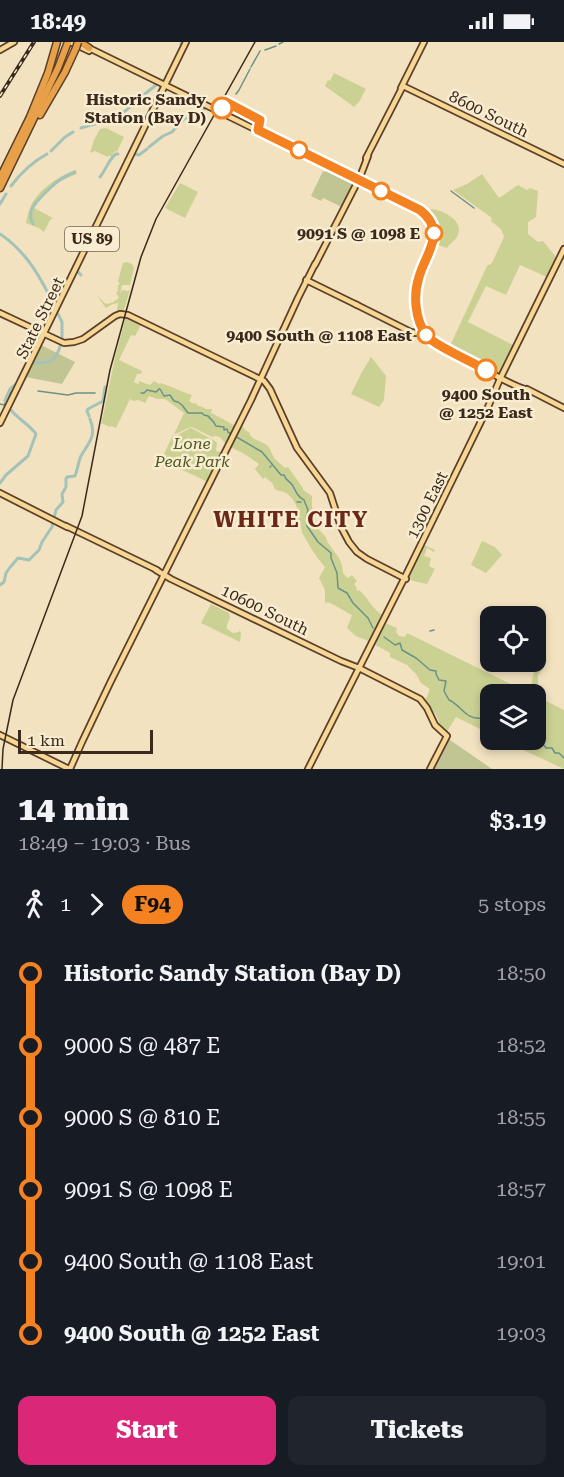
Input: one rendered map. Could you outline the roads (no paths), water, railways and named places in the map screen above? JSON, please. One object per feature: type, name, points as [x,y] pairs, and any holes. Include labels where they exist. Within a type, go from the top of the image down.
[{"type":"highway","points":[[33,116],[54,52],[69,43],[89,48]]},
{"type":"highway","points":[[0,178],[69,56],[69,43]]},
{"type":"highway","points":[[0,188],[48,82],[69,43]]},
{"type":"highway","points":[[14,159],[65,72],[69,43]]},
{"type":"main road","points":[[0,50],[14,42]]},
{"type":"main road","name":"State Street","points":[[0,428],[186,42]]},
{"type":"main road","points":[[0,736],[69,769],[76,759],[109,685],[232,439],[424,42]]},
{"type":"main road","points":[[69,43],[212,109]]},
{"type":"main road","points":[[89,48],[337,169],[419,212],[429,222],[434,246]]},
{"type":"main road","name":"8600 South","points":[[403,86],[564,164]]},
{"type":"main road","points":[[190,99],[200,102]]},
{"type":"main road","points":[[358,180],[420,210],[430,220],[434,246],[425,259]]},
{"type":"main road","points":[[432,234],[431,244],[417,276],[414,296],[415,311],[422,330],[436,343],[564,408]]},
{"type":"main road","name":"1300 East","points":[[309,769],[405,579],[564,251]]},
{"type":"main road","points":[[307,281],[408,330],[422,330]]},
{"type":"main road","points":[[1,313],[60,342],[74,342],[83,339],[110,319],[119,315],[128,315],[266,382],[298,450],[329,491],[341,527],[349,542],[366,558],[405,579]]},
{"type":"main road","name":"State Street","points":[[0,423],[45,334]]},
{"type":"main road","name":"10600 South","points":[[0,493],[418,698],[424,703],[435,725],[447,736],[430,769]]},
{"type":"main road","name":"1300 East","points":[[309,769],[359,669]]},
{"type":"main road","points":[[328,733],[330,724]]},
{"type":"waterway","points":[[279,44],[283,42]]},
{"type":"waterway","points":[[265,50],[276,46]]},
{"type":"waterway","points":[[251,67],[260,51]]},
{"type":"waterway","points":[[236,94],[250,69]]},
{"type":"waterway","points":[[81,128],[120,114],[156,85]]},
{"type":"waterway","points":[[212,104],[222,98]]},
{"type":"waterway","points":[[225,99],[230,99]]},
{"type":"waterway","points":[[149,147],[172,132],[184,119],[205,109]]},
{"type":"waterway","points":[[51,151],[73,132]]},
{"type":"waterway","points":[[135,154],[139,155],[147,149]]},
{"type":"waterway","points":[[11,186],[28,168],[47,154]]},
{"type":"waterway","points":[[100,177],[111,159],[118,154]]},
{"type":"waterway","points":[[33,224],[30,216],[37,201],[57,182],[75,172]]},
{"type":"waterway","points":[[451,191],[474,208]]},
{"type":"waterway","points":[[0,204],[6,194]]},
{"type":"waterway","points":[[0,234],[26,257],[55,307]]},
{"type":"waterway","points":[[77,271],[81,275]]},
{"type":"waterway","points":[[58,314],[62,322],[62,339]]},
{"type":"waterway","points":[[34,363],[45,363],[55,358],[61,344]]},
{"type":"waterway","points":[[18,380],[27,364]]},
{"type":"waterway","points":[[18,380],[26,365]]},
{"type":"waterway","points":[[7,404],[5,400],[10,389],[16,384]]},
{"type":"waterway","points":[[89,416],[88,409],[103,401],[105,387]]},
{"type":"waterway","points":[[7,402],[14,389]]},
{"type":"waterway","points":[[141,393],[147,390],[156,392],[160,389],[164,396],[170,395],[188,413],[202,413],[208,416],[216,426],[224,427],[224,430],[227,429],[228,432],[262,452],[304,500],[308,510],[307,526],[318,542],[331,553],[337,573],[338,588],[347,593],[353,603],[368,618],[373,628]]},
{"type":"waterway","points":[[38,391],[68,395],[95,393]]},
{"type":"waterway","points":[[0,404],[5,403]]},
{"type":"waterway","points":[[0,483],[28,456],[36,434],[11,410]]},
{"type":"waterway","points":[[54,518],[56,510],[63,502],[62,494],[66,487],[66,479],[75,476],[80,458],[91,439],[93,430],[90,419]]},
{"type":"waterway","points":[[12,565],[18,558],[29,560],[39,550],[53,521]]},
{"type":"waterway","points":[[0,585],[4,582],[11,566]]},
{"type":"waterway","points":[[430,631],[434,630]]},
{"type":"waterway","points":[[384,637],[395,645],[400,643],[402,650],[430,670],[436,671],[439,680],[446,681],[444,691],[449,700],[467,715],[480,718]]},
{"type":"waterway","points":[[546,748],[552,748],[555,753],[559,753],[564,758]]},
{"type":"tram line","points":[[2,769],[3,749],[13,700],[82,516],[110,370],[141,257],[156,219],[255,42]]},
{"type":"railway","points":[[0,96],[34,42]]},
{"type":"place","name":"Historic Sandy Station (Bay D)","points":[[222,108]]},
{"type":"place","name":"9091 S @ 1098 E","points":[[434,233]]},
{"type":"place","name":"9400 South @ 1108 East","points":[[426,335]]},
{"type":"place","name":"9400 South @ 1252 East","points":[[486,370]]},
{"type":"district","name":"WHITE CITY","points":[[291,519]]},
{"type":"park label","name":"Lone Peak Park","points":[[192,452]]}]
